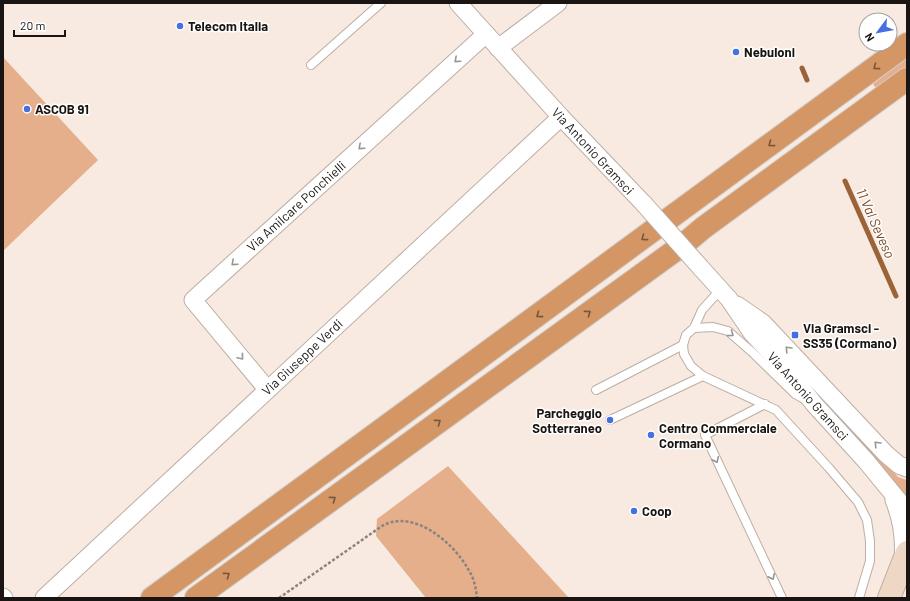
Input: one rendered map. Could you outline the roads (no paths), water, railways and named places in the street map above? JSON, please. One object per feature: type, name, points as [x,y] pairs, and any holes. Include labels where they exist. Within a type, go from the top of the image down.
[{"type":"highway","points":[[152,598],[907,44]]},
{"type":"highway","points":[[196,598],[684,244],[703,228],[907,79]]},
{"type":"main road","points":[[889,598],[905,556]]},
{"type":"street","name":"Via Antonio Gramsci","points":[[458,3],[561,117],[644,204],[701,268],[724,295],[752,333],[792,376],[814,404],[866,461],[907,511]]},
{"type":"street","points":[[498,48],[558,3]]},
{"type":"street","name":"Via Amilcare Ponchielli","points":[[267,389],[193,300],[486,34]]},
{"type":"street","name":"Via Giuseppe Verdi","points":[[44,598],[561,117]]},
{"type":"street","name":"Via Antonio Gramsci","points":[[724,295],[763,323],[886,454],[899,465],[907,468]]},
{"type":"street","name":"Via Antonio Gramsci","points":[[890,491],[898,509],[903,528],[905,556]]},
{"type":"lane","points":[[311,65],[381,3]]},
{"type":"lane","points":[[724,295],[702,310],[694,328],[686,336],[683,345],[684,354],[691,366],[704,376],[776,410],[858,502],[867,520],[870,541],[870,561],[859,598]]},
{"type":"lane","points":[[694,328],[713,326],[728,331],[795,394],[814,404]]},
{"type":"lane","points":[[596,390],[683,345]]},
{"type":"lane","points":[[610,420],[704,376]]},
{"type":"lane","points":[[765,404],[705,435],[782,598]]},
{"type":"waterway","points":[[802,68],[807,80]]},
{"type":"waterway","name":"11 Val Seveso","points":[[845,181],[896,296]]},
{"type":"place","name":"Telecom Italia","points":[[180,26]]},
{"type":"place","name":"Nebuloni","points":[[736,52]]},
{"type":"place","name":"ASCOB 91","points":[[27,109]]},
{"type":"place","name":"Via Gramsci - SS35 (Cormano)","points":[[795,335]]},
{"type":"place","name":"Parcheggio Sotterraneo","points":[[610,420]]},
{"type":"place","name":"Centro Commerciale Cormano","points":[[651,435]]},
{"type":"place","name":"Coop","points":[[634,511]]}]
